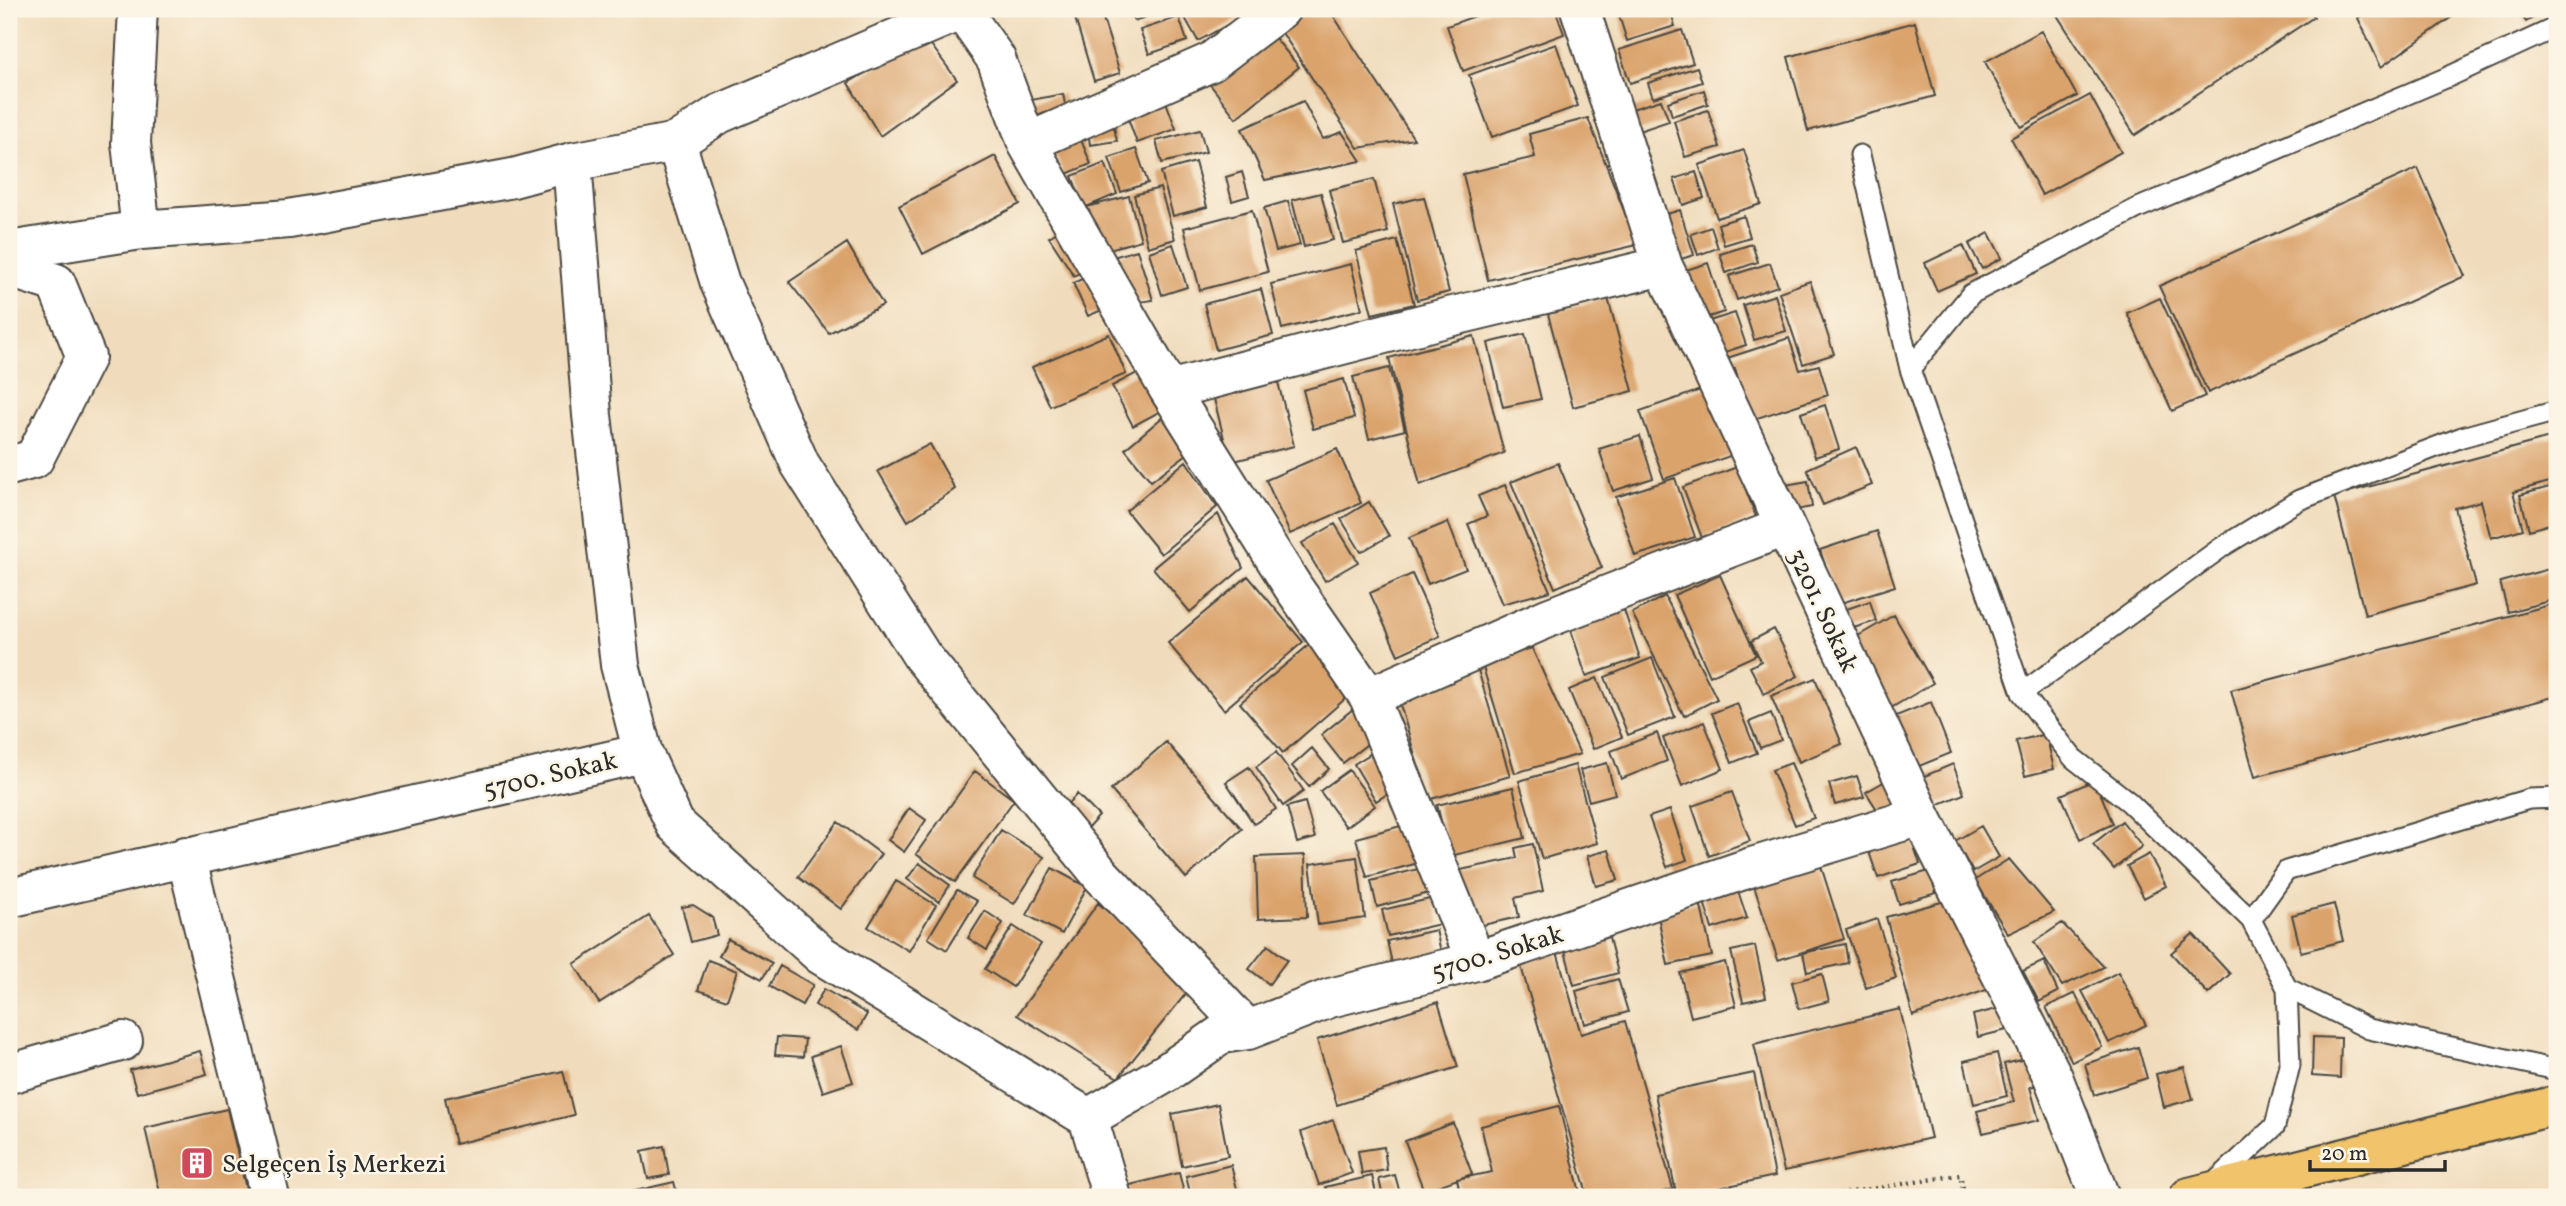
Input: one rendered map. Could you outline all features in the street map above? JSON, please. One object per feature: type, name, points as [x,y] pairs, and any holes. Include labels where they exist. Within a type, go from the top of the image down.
[{"type":"highway","points":[[2195,1196],[2557,1105]]},
{"type":"street","points":[[138,9],[131,143],[141,229]]},
{"type":"street","points":[[1027,144],[1210,62],[1281,9]]},
{"type":"street","name":"3201. Sokak","points":[[1580,9],[1663,266],[1921,816],[2053,1077],[2100,1197]]},
{"type":"street","points":[[9,251],[141,229],[289,219],[513,177],[572,162],[676,142],[719,114],[962,10],[996,59],[1027,144],[1169,390],[1293,587],[1369,697],[1476,961]]},
{"type":"street","points":[[676,142],[720,283],[800,464],[922,656],[1101,875],[1248,1030]]},
{"type":"street","points":[[572,162],[592,415],[620,665],[643,753]]},
{"type":"street","points":[[1169,390],[1449,317],[1663,266]]},
{"type":"street","points":[[9,268],[56,283],[86,357],[34,459],[9,466]]},
{"type":"street","points":[[1369,697],[1550,617],[1784,527]]},
{"type":"street","name":"5700. Sokak","points":[[9,898],[643,753],[675,824],[821,955],[1088,1118],[1166,1073],[1223,1034],[1248,1030],[1330,998],[1476,961],[1752,867],[1921,816]]},
{"type":"street","points":[[186,856],[270,1197]]},
{"type":"street","points":[[9,1074],[123,1041]]},
{"type":"street","points":[[1088,1118],[1112,1197]]},
{"type":"lane","points":[[1910,369],[1971,294],[2138,208],[2557,27]]},
{"type":"lane","points":[[1860,155],[1910,369],[2022,693],[2073,758],[2129,802],[2251,920],[2287,988],[2290,1065],[2275,1126],[2195,1196]]},
{"type":"lane","points":[[2022,693],[2222,547],[2299,500],[2462,437],[2557,411]]},
{"type":"lane","points":[[2251,920],[2286,871],[2529,799],[2557,798]]},
{"type":"lane","points":[[2287,988],[2369,1029],[2557,1070]]},
{"type":"path","points":[[1818,1197],[1960,1175],[1965,1197]]},
{"type":"building","points":[[1100,9],[1120,73],[1094,81],[1075,18]]},
{"type":"building","points":[[1130,9],[1169,9],[1134,21]]},
{"type":"building","points":[[1180,9],[1251,9],[1252,11],[1198,41]]},
{"type":"building","points":[[1302,9],[1329,9],[1414,139],[1358,148],[1277,25]]},
{"type":"building","points":[[1488,9],[1555,9],[1564,34],[1463,71],[1447,26],[1489,11]]},
{"type":"building","points":[[1617,9],[1670,9],[1675,26],[1627,41]]},
{"type":"building","points":[[2053,9],[2309,9],[2314,17],[2135,135]]},
{"type":"building","points":[[2372,9],[2463,9],[2381,67],[2358,18]]},
{"type":"building","points":[[2518,9],[2548,9],[2526,22]]},
{"type":"building","points":[[1179,17],[1187,41],[1149,54],[1140,30]]},
{"type":"building","points":[[1915,22],[1935,96],[1808,131],[1788,57]]},
{"type":"building","points":[[1682,30],[1693,63],[1630,83],[1619,50]]},
{"type":"building","points":[[2041,31],[2077,96],[2021,127],[1985,62]]},
{"type":"building","points":[[1271,33],[1299,67],[1236,118],[1209,83]]},
{"type":"building","points":[[926,38],[957,80],[880,136],[848,83]]},
{"type":"building","points":[[1556,44],[1578,106],[1492,137],[1469,75]]},
{"type":"building","points":[[1697,67],[1702,82],[1653,98],[1648,83]]},
{"type":"building","points":[[1704,90],[1708,104],[1672,116],[1668,102]]},
{"type":"building","points":[[1063,94],[1066,109],[1034,115],[1031,100]]},
{"type":"building","points":[[2090,95],[2121,152],[2042,195],[2011,138]]},
{"type":"building","points":[[1165,99],[1176,129],[1137,143],[1126,113]]},
{"type":"building","points":[[1661,100],[1669,121],[1639,131],[1632,109]]},
{"type":"building","points":[[1303,101],[1323,139],[1342,132],[1361,161],[1265,180],[1242,129]]},
{"type":"building","points":[[1708,110],[1720,147],[1685,157],[1674,121]]},
{"type":"building","points":[[1588,118],[1637,245],[1488,280],[1463,174],[1535,157],[1529,134]]},
{"type":"building","points":[[1114,127],[1117,141],[1090,145],[1088,131]]},
{"type":"building","points":[[1200,130],[1206,152],[1162,163],[1156,141]]},
{"type":"building","points":[[1079,135],[1091,164],[1064,175],[1052,146]]},
{"type":"building","points":[[1136,149],[1148,183],[1121,192],[1109,158]]},
{"type":"building","points":[[1744,150],[1761,204],[1717,218],[1699,165]]},
{"type":"building","points":[[995,156],[1020,204],[923,254],[899,206]]},
{"type":"building","points":[[1195,162],[1207,207],[1173,216],[1161,172]]},
{"type":"building","points":[[1105,163],[1117,194],[1084,208],[1072,176]]},
{"type":"building","points":[[2418,168],[2465,276],[2208,393],[2159,286]]},
{"type":"building","points":[[1242,172],[1249,196],[1232,201],[1226,177]]},
{"type":"building","points":[[1696,172],[1704,198],[1683,205],[1674,179]]},
{"type":"building","points":[[1374,179],[1388,232],[1343,243],[1329,190]]},
{"type":"building","points":[[1160,188],[1175,239],[1148,247],[1134,195]]},
{"type":"building","points":[[1321,193],[1333,240],[1304,247],[1292,200]]},
{"type":"building","points":[[1129,196],[1141,240],[1099,252],[1083,208]]},
{"type":"building","points":[[1424,197],[1449,292],[1417,300],[1393,204]]},
{"type":"building","points":[[1288,201],[1300,245],[1276,251],[1264,208]]},
{"type":"building","points":[[1252,210],[1268,272],[1200,290],[1184,228]]},
{"type":"building","points":[[1680,210],[1694,255],[1671,262],[1657,217]]},
{"type":"building","points":[[1744,216],[1750,237],[1724,245],[1718,224]]},
{"type":"building","points":[[1067,226],[1092,265],[1074,276],[1049,237]]},
{"type":"building","points":[[1711,227],[1718,248],[1698,255],[1691,234]]},
{"type":"building","points":[[1989,233],[2002,258],[1982,269],[1969,244]]},
{"type":"building","points":[[1397,240],[1414,304],[1372,314],[1356,251]]},
{"type":"building","points":[[847,243],[883,305],[829,333],[789,282]]},
{"type":"building","points":[[1173,244],[1187,287],[1162,295],[1149,252]]},
{"type":"building","points":[[1752,244],[1758,262],[1726,273],[1720,254]]},
{"type":"building","points":[[1963,245],[1976,274],[1937,291],[1925,263]]},
{"type":"building","points":[[1137,250],[1153,300],[1126,304],[1099,261]]},
{"type":"building","points":[[1708,263],[1724,312],[1696,321],[1680,272]]},
{"type":"building","points":[[1770,263],[1778,286],[1737,300],[1729,276]]},
{"type":"building","points":[[1351,264],[1362,309],[1282,329],[1271,284]]},
{"type":"building","points":[[1093,274],[1109,307],[1088,316],[1073,283]]},
{"type":"building","points":[[1810,281],[1834,354],[1803,364],[1779,292]]},
{"type":"building","points":[[1261,289],[1273,335],[1216,350],[1204,304]]},
{"type":"building","points":[[1775,295],[1786,331],[1754,340],[1743,305]]},
{"type":"building","points":[[1608,298],[1633,391],[1573,407],[1548,314]]},
{"type":"building","points":[[2160,298],[2205,396],[2172,411],[2127,313]]},
{"type":"building","points":[[1735,313],[1746,345],[1713,356],[1703,323]]},
{"type":"building","points":[[1109,334],[1126,374],[1050,406],[1032,367]]},
{"type":"building","points":[[1525,334],[1541,399],[1503,407],[1488,343]]},
{"type":"building","points":[[1474,336],[1504,453],[1420,485],[1389,358]]},
{"type":"building","points":[[1789,338],[1800,370],[1819,365],[1828,395],[1751,420],[1735,369],[1722,373],[1718,361]]},
{"type":"building","points":[[1389,368],[1405,430],[1369,439],[1353,377]]},
{"type":"building","points":[[1139,372],[1159,412],[1133,426],[1112,386]]},
{"type":"building","points":[[1344,379],[1354,418],[1313,429],[1303,390]]},
{"type":"building","points":[[1278,382],[1294,446],[1230,462],[1214,399]]},
{"type":"building","points":[[1709,387],[1733,455],[1664,479],[1640,411]]},
{"type":"building","points":[[1825,405],[1839,449],[1815,457],[1801,413]]},
{"type":"building","points":[[1165,415],[1187,454],[1151,481],[1125,449]]},
{"type":"building","points":[[1640,436],[1653,478],[1613,491],[1599,449]]},
{"type":"building","points":[[2557,436],[2557,480],[2513,492],[2523,529],[2491,538],[2481,501],[2455,508],[2476,585],[2365,615],[2334,496]]},
{"type":"building","points":[[930,444],[955,489],[908,521],[878,471]]},
{"type":"building","points":[[1856,447],[1872,485],[1823,505],[1807,469]]},
{"type":"building","points":[[1337,449],[1361,503],[1290,534],[1266,480]]},
{"type":"building","points":[[1186,461],[1217,507],[1161,554],[1126,511]]},
{"type":"building","points":[[1558,463],[1602,568],[1555,588],[1511,482]]},
{"type":"building","points":[[1737,467],[1756,517],[1702,538],[1683,487]]},
{"type":"building","points":[[1675,478],[1695,537],[1635,556],[1616,497]]},
{"type":"building","points":[[1808,481],[1812,507],[1779,513],[1774,487]]},
{"type":"building","points":[[1505,485],[1550,591],[1502,604],[1468,524],[1487,516],[1478,496]]},
{"type":"building","points":[[2557,485],[2557,522],[2529,530],[2520,495]]},
{"type":"building","points":[[1369,502],[1389,536],[1361,552],[1341,519]]},
{"type":"building","points":[[1218,514],[1243,568],[1190,612],[1153,568]]},
{"type":"building","points":[[1448,522],[1466,569],[1428,584],[1409,538]]},
{"type":"building","points":[[1335,524],[1358,562],[1325,581],[1302,543]]},
{"type":"building","points":[[1877,531],[1895,586],[1838,604],[1820,550]]},
{"type":"building","points":[[2557,567],[2557,599],[2508,612],[2500,582]]},
{"type":"building","points":[[1412,574],[1440,636],[1398,655],[1370,593]]},
{"type":"building","points":[[1720,575],[1756,655],[1710,676],[1674,595]]},
{"type":"building","points":[[1248,576],[1303,642],[1224,710],[1168,643]]},
{"type":"building","points":[[1665,596],[1717,699],[1684,716],[1632,613]]},
{"type":"building","points":[[1870,601],[1876,621],[1847,630],[1841,611]]},
{"type":"building","points":[[2557,603],[2557,696],[2255,777],[2231,690]]},
{"type":"building","points":[[1624,610],[1640,658],[1586,676],[1570,627]]},
{"type":"building","points":[[1894,615],[1933,683],[1881,714],[1841,646]]},
{"type":"building","points":[[1774,629],[1798,676],[1764,694],[1750,667],[1761,661],[1751,641]]},
{"type":"building","points":[[1310,644],[1352,693],[1283,753],[1240,703]]},
{"type":"building","points":[[1532,648],[1580,754],[1515,773],[1482,664]]},
{"type":"building","points":[[1652,658],[1675,717],[1628,735],[1605,677]]},
{"type":"building","points":[[1478,670],[1510,776],[1428,800],[1397,694]]},
{"type":"building","points":[[1597,678],[1622,737],[1593,749],[1569,690]]},
{"type":"building","points":[[1815,678],[1842,744],[1799,762],[1771,696]]},
{"type":"building","points":[[1931,702],[1951,753],[1907,771],[1886,720]]},
{"type":"building","points":[[1737,703],[1757,753],[1732,763],[1712,713]]},
{"type":"building","points":[[1353,709],[1376,737],[1343,763],[1321,735]]},
{"type":"building","points":[[1771,713],[1781,740],[1760,748],[1749,722]]},
{"type":"building","points":[[1704,722],[1723,769],[1682,786],[1663,738]]},
{"type":"building","points":[[1657,733],[1667,761],[1621,779],[1611,751]]},
{"type":"building","points":[[2046,734],[2054,769],[2025,776],[2016,741]]},
{"type":"building","points":[[1166,742],[1242,829],[1186,878],[1111,790]]},
{"type":"building","points":[[1312,748],[1329,769],[1309,787],[1292,766]]},
{"type":"building","points":[[1375,751],[1397,788],[1376,801],[1354,764]]},
{"type":"building","points":[[1276,752],[1304,791],[1283,806],[1256,767]]},
{"type":"building","points":[[1607,763],[1615,794],[1589,801],[1580,770]]},
{"type":"building","points":[[1791,763],[1814,818],[1795,825],[1772,770]]},
{"type":"building","points":[[1953,764],[1964,794],[1927,809],[1915,780]]},
{"type":"building","points":[[1575,765],[1597,843],[1542,859],[1519,781]]},
{"type":"building","points":[[1249,767],[1276,809],[1254,824],[1226,782]]},
{"type":"building","points":[[1349,770],[1375,806],[1346,827],[1320,791]]},
{"type":"building","points":[[975,771],[1014,800],[955,882],[916,854]]},
{"type":"building","points":[[1857,776],[1864,797],[1835,805],[1829,784]]},
{"type":"building","points":[[1887,780],[1903,807],[1883,819],[1866,792]]},
{"type":"building","points":[[2095,780],[2113,824],[2080,839],[2061,795]]},
{"type":"building","points":[[1513,787],[1525,838],[1450,856],[1437,805]]},
{"type":"building","points":[[1732,792],[1750,841],[1709,856],[1692,806]]},
{"type":"building","points":[[1077,794],[1099,816],[1084,832],[1062,810]]},
{"type":"building","points":[[1305,802],[1315,838],[1297,843],[1287,807]]},
{"type":"building","points":[[909,808],[926,820],[904,852],[888,840]]},
{"type":"building","points":[[1670,810],[1687,860],[1667,867],[1649,817]]},
{"type":"building","points":[[2122,821],[2142,846],[2114,869],[2093,844]]},
{"type":"building","points":[[838,822],[881,854],[841,909],[798,877]]},
{"type":"building","points":[[1408,824],[1418,863],[1367,877],[1356,838]]},
{"type":"building","points":[[1981,826],[1999,857],[1973,872],[1955,841]]},
{"type":"building","points":[[1001,830],[1044,857],[1014,904],[972,878]]},
{"type":"building","points":[[1909,832],[1920,864],[1878,878],[1867,846]]},
{"type":"building","points":[[1533,844],[1543,891],[1515,898],[1519,917],[1469,928],[1456,871],[1517,858],[1515,848]]},
{"type":"building","points":[[1609,850],[1618,880],[1596,886],[1587,856]]},
{"type":"building","points":[[2149,854],[2166,886],[2144,898],[2127,866]]},
{"type":"building","points":[[1305,855],[1307,917],[1258,919],[1256,857]]},
{"type":"building","points":[[1357,857],[1365,918],[1318,925],[1310,864]]},
{"type":"building","points":[[2009,859],[2054,912],[2008,934],[1975,880]]},
{"type":"building","points":[[919,863],[950,885],[939,902],[907,879]]},
{"type":"building","points":[[1820,863],[1844,939],[1778,960],[1753,883]]},
{"type":"building","points":[[1426,867],[1433,892],[1377,907],[1371,881]]},
{"type":"building","points":[[1052,868],[1087,887],[1062,934],[1027,915]]},
{"type":"building","points":[[1929,871],[1936,893],[1899,904],[1892,882]]},
{"type":"building","points":[[896,881],[936,905],[909,951],[868,927]]},
{"type":"building","points":[[1737,888],[1747,918],[1712,929],[1703,898]]},
{"type":"building","points":[[957,890],[977,901],[947,950],[928,938]]},
{"type":"building","points":[[1434,898],[1440,924],[1388,936],[1382,910]]},
{"type":"building","points":[[1949,900],[1992,988],[1913,1016],[1886,917]]},
{"type":"building","points":[[1700,902],[1712,956],[1668,965],[1657,911]]},
{"type":"building","points":[[1098,903],[1192,986],[1118,1078],[1017,1015]]},
{"type":"building","points":[[2334,904],[2343,941],[2301,952],[2292,915]]},
{"type":"building","points":[[693,905],[712,917],[717,935],[691,942],[682,907]]},
{"type":"building","points":[[985,911],[1003,923],[987,950],[968,938]]},
{"type":"building","points":[[649,916],[674,955],[599,1003],[574,964]]},
{"type":"building","points":[[1877,919],[1896,978],[1866,988],[1846,930]]},
{"type":"building","points":[[2062,923],[2104,967],[2062,986],[2034,942]]},
{"type":"building","points":[[1013,926],[1041,944],[1013,987],[985,969]]},
{"type":"building","points":[[1436,930],[1441,952],[1392,963],[1387,941]]},
{"type":"building","points":[[1608,934],[1618,973],[1574,985],[1564,947]]},
{"type":"building","points":[[2193,934],[2230,974],[2208,994],[2171,953]]},
{"type":"building","points":[[728,939],[772,963],[762,979],[719,956]]},
{"type":"building","points":[[1845,944],[1848,963],[1807,972],[1803,953]]},
{"type":"building","points":[[1268,945],[1287,960],[1269,984],[1249,969]]},
{"type":"building","points":[[1755,946],[1766,997],[1743,1002],[1731,951]]},
{"type":"building","points":[[1557,952],[1581,1034],[1625,1021],[1673,1189],[1646,1197],[1588,1197],[1520,963]]},
{"type":"building","points":[[708,960],[737,971],[727,1000],[698,990]]},
{"type":"building","points":[[2044,961],[2058,992],[2039,1002],[2023,971]]},
{"type":"building","points":[[1725,962],[1736,1006],[1691,1017],[1680,973]]},
{"type":"building","points":[[780,966],[813,985],[802,1005],[769,986]]},
{"type":"building","points":[[2118,972],[2146,1025],[2109,1043],[2082,991]]},
{"type":"building","points":[[1822,974],[1829,1001],[1799,1009],[1792,982]]},
{"type":"building","points":[[1618,979],[1628,1012],[1585,1024],[1576,991]]},
{"type":"building","points":[[824,989],[867,1014],[858,1030],[815,1005]]},
{"type":"building","points":[[2075,993],[2102,1047],[2072,1062],[2046,1007]]},
{"type":"building","points":[[1438,1002],[1458,1067],[1337,1105],[1317,1040]]},
{"type":"building","points":[[2005,1007],[2011,1029],[1978,1037],[1973,1015]]},
{"type":"building","points":[[1900,1009],[1931,1138],[1784,1171],[1754,1044]]},
{"type":"building","points":[[777,1037],[805,1039],[803,1057],[775,1055]]},
{"type":"building","points":[[2313,1037],[2341,1038],[2340,1078],[2312,1076]]},
{"type":"building","points":[[841,1046],[853,1082],[823,1092],[811,1056]]},
{"type":"building","points":[[2138,1047],[2147,1078],[2094,1095],[2085,1064]]},
{"type":"building","points":[[200,1051],[207,1074],[137,1093],[130,1070]]},
{"type":"building","points":[[1997,1053],[2007,1096],[1974,1104],[1964,1061]]},
{"type":"building","points":[[2038,1056],[2045,1083],[2030,1087],[2039,1120],[1983,1133],[1977,1111],[2014,1102],[2004,1064]]},
{"type":"building","points":[[2184,1067],[2193,1099],[2164,1107],[2156,1074]]},
{"type":"building","points":[[563,1071],[574,1115],[455,1144],[445,1098]]},
{"type":"building","points":[[1754,1073],[1775,1176],[1677,1197],[1655,1094]]},
{"type":"building","points":[[1218,1104],[1228,1156],[1182,1166],[1172,1114]]},
{"type":"building","points":[[1559,1106],[1581,1197],[1499,1197],[1497,1190],[1498,1197],[1461,1197],[1457,1179],[1492,1172],[1481,1126]]},
{"type":"building","name":"Selgeçen İş Merkezi","points":[[227,1109],[248,1197],[161,1197],[145,1128]]},
{"type":"building","points":[[1333,1120],[1352,1173],[1319,1185],[1301,1132]]},
{"type":"building","points":[[1453,1123],[1472,1174],[1424,1191],[1405,1141]]},
{"type":"building","points":[[664,1146],[669,1175],[648,1179],[642,1151]]},
{"type":"building","points":[[1384,1147],[1387,1170],[1362,1174],[1358,1151]]},
{"type":"building","points":[[1231,1165],[1239,1197],[1191,1197],[1186,1176]]},
{"type":"building","points":[[1179,1173],[1185,1197],[1128,1197],[1126,1186]]},
{"type":"building","points":[[1395,1175],[1401,1197],[1383,1197],[1379,1179]]},
{"type":"building","points":[[1372,1176],[1377,1197],[1330,1197],[1325,1187]]},
{"type":"building","points":[[674,1182],[678,1197],[613,1197],[613,1196]]},
{"type":"place","name":"Selgeçen İş Merkezi","points":[[197,1163]]}]
